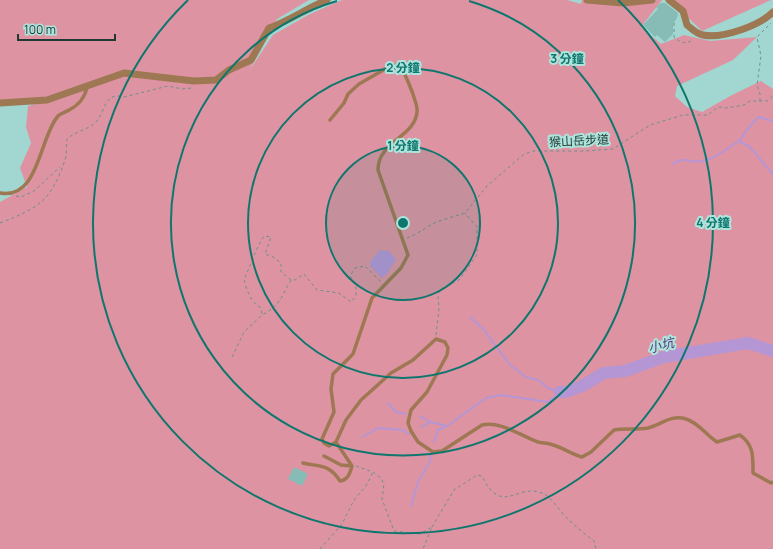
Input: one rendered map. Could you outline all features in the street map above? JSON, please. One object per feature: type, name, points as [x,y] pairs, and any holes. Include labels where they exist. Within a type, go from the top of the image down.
[{"type":"street","points":[[0,103],[47,100],[70,93],[88,84],[124,74],[194,81],[216,80],[229,70],[250,60],[269,28],[288,21],[309,8],[327,0]]},
{"type":"street","points":[[587,0],[623,4],[652,0]]},
{"type":"street","points":[[669,0],[683,10],[687,25],[701,35],[708,36],[740,30],[765,18],[773,12]]},
{"type":"lane","points":[[330,120],[344,103],[348,94],[368,77],[392,65],[400,66],[404,72],[417,112],[413,124],[383,152],[378,162],[380,179],[408,252],[407,258],[401,268],[372,298],[352,354],[333,374],[331,379],[334,412],[322,439],[324,443],[329,446],[336,442],[346,420],[360,400],[391,373],[413,360],[436,339],[445,342],[448,348],[447,355],[427,392],[411,410],[408,423],[418,442],[430,450],[442,451],[482,426],[488,424],[512,430],[538,442],[551,444],[571,454],[582,457],[591,452],[614,430],[648,428],[670,418],[685,418],[703,428],[711,438],[717,442],[740,435],[746,440],[753,450],[753,473],[762,479],[771,483],[773,482]]},
{"type":"lane","points":[[0,193],[10,195],[25,188],[59,116],[79,103],[86,94],[88,84]]},
{"type":"lane","points":[[303,463],[324,467],[333,471],[340,481],[344,481],[350,475],[352,466],[336,442]]},
{"type":"lane","points":[[324,456],[342,465],[352,466]]},
{"type":"path","points":[[760,101],[760,94],[757,85],[761,56],[757,37],[773,20]]},
{"type":"path","points":[[674,23],[674,37],[681,43],[691,42],[701,35]]},
{"type":"path","points":[[0,223],[21,215],[44,202],[49,195],[65,159],[67,139],[74,132],[94,123],[111,97],[118,95],[124,97],[168,86],[182,89],[198,87]]},
{"type":"path","name":"猴山岳步道","points":[[465,213],[497,176],[523,155],[532,151],[585,151],[613,148],[650,125],[658,122],[683,115],[708,115],[718,107],[727,108],[744,105],[750,101],[766,100],[773,96]]},
{"type":"path","points":[[10,195],[21,197],[34,191],[49,175],[61,166]]},
{"type":"path","points":[[403,239],[414,235],[436,222],[465,213],[477,227],[477,255],[459,280],[439,290],[436,339]]},
{"type":"path","points":[[262,315],[261,308],[256,305],[246,290],[244,279],[252,256],[264,236],[271,237],[265,254],[273,257],[281,263],[281,272],[291,280],[295,280],[304,274],[317,290],[339,294],[351,302],[356,296],[356,284],[350,276],[355,268],[365,266],[384,284]]},
{"type":"path","points":[[232,357],[244,332],[259,316],[272,310],[280,302],[291,280]]},
{"type":"path","points":[[352,466],[360,466],[373,472],[381,478],[384,484],[382,500],[394,531],[420,534],[432,528]]},
{"type":"path","points":[[320,549],[342,524],[354,500],[366,486],[373,472]]},
{"type":"path","points":[[423,549],[432,528],[454,490],[477,475],[482,476],[487,486],[494,494],[514,497],[530,490],[544,493],[568,520],[594,541],[596,549]]},
{"type":"shaded area","points":[[0,0],[309,0],[277,19],[249,71],[273,35],[310,14],[342,0],[567,0],[581,4],[582,0],[662,0],[641,27],[661,44],[684,35],[710,41],[757,37],[733,60],[677,86],[675,96],[687,107],[702,112],[761,81],[773,89],[773,549],[0,549],[0,202],[27,187],[20,168],[31,143],[26,127],[28,106],[42,102],[0,105]]},
{"type":"shaded area","points":[[670,0],[771,0],[702,31]]},
{"type":"shaded area","points":[[380,250],[389,251],[396,259],[387,274],[382,278],[370,266],[370,262]]},
{"type":"building","points":[[661,3],[665,3],[678,13],[673,24],[673,34],[665,42],[657,35],[655,37],[643,25],[658,9],[656,7]]},
{"type":"building","points":[[294,467],[308,474],[302,486],[288,479]]},
{"type":"waterway","points":[[739,141],[751,124],[759,117],[773,121]]},
{"type":"waterway","points":[[673,164],[681,160],[698,162],[708,160],[717,156],[739,141],[750,147],[773,174]]},
{"type":"waterway","points":[[470,317],[484,330],[510,365],[526,377],[538,380],[548,388],[560,392]]},
{"type":"waterway","name":"小坑","points":[[560,392],[566,392],[582,386],[604,373],[625,371],[664,357],[748,343],[773,351]]},
{"type":"waterway","points":[[420,416],[430,422],[447,426],[486,398],[501,395],[548,402],[560,392]]},
{"type":"waterway","points":[[388,403],[396,412],[406,414]]},
{"type":"waterway","points":[[421,427],[430,422]]},
{"type":"waterway","points":[[434,442],[438,430],[445,427]]},
{"type":"waterway","points":[[362,437],[378,428],[403,430],[409,434]]},
{"type":"waterway","points":[[411,506],[418,482],[430,461],[431,453]]}]
